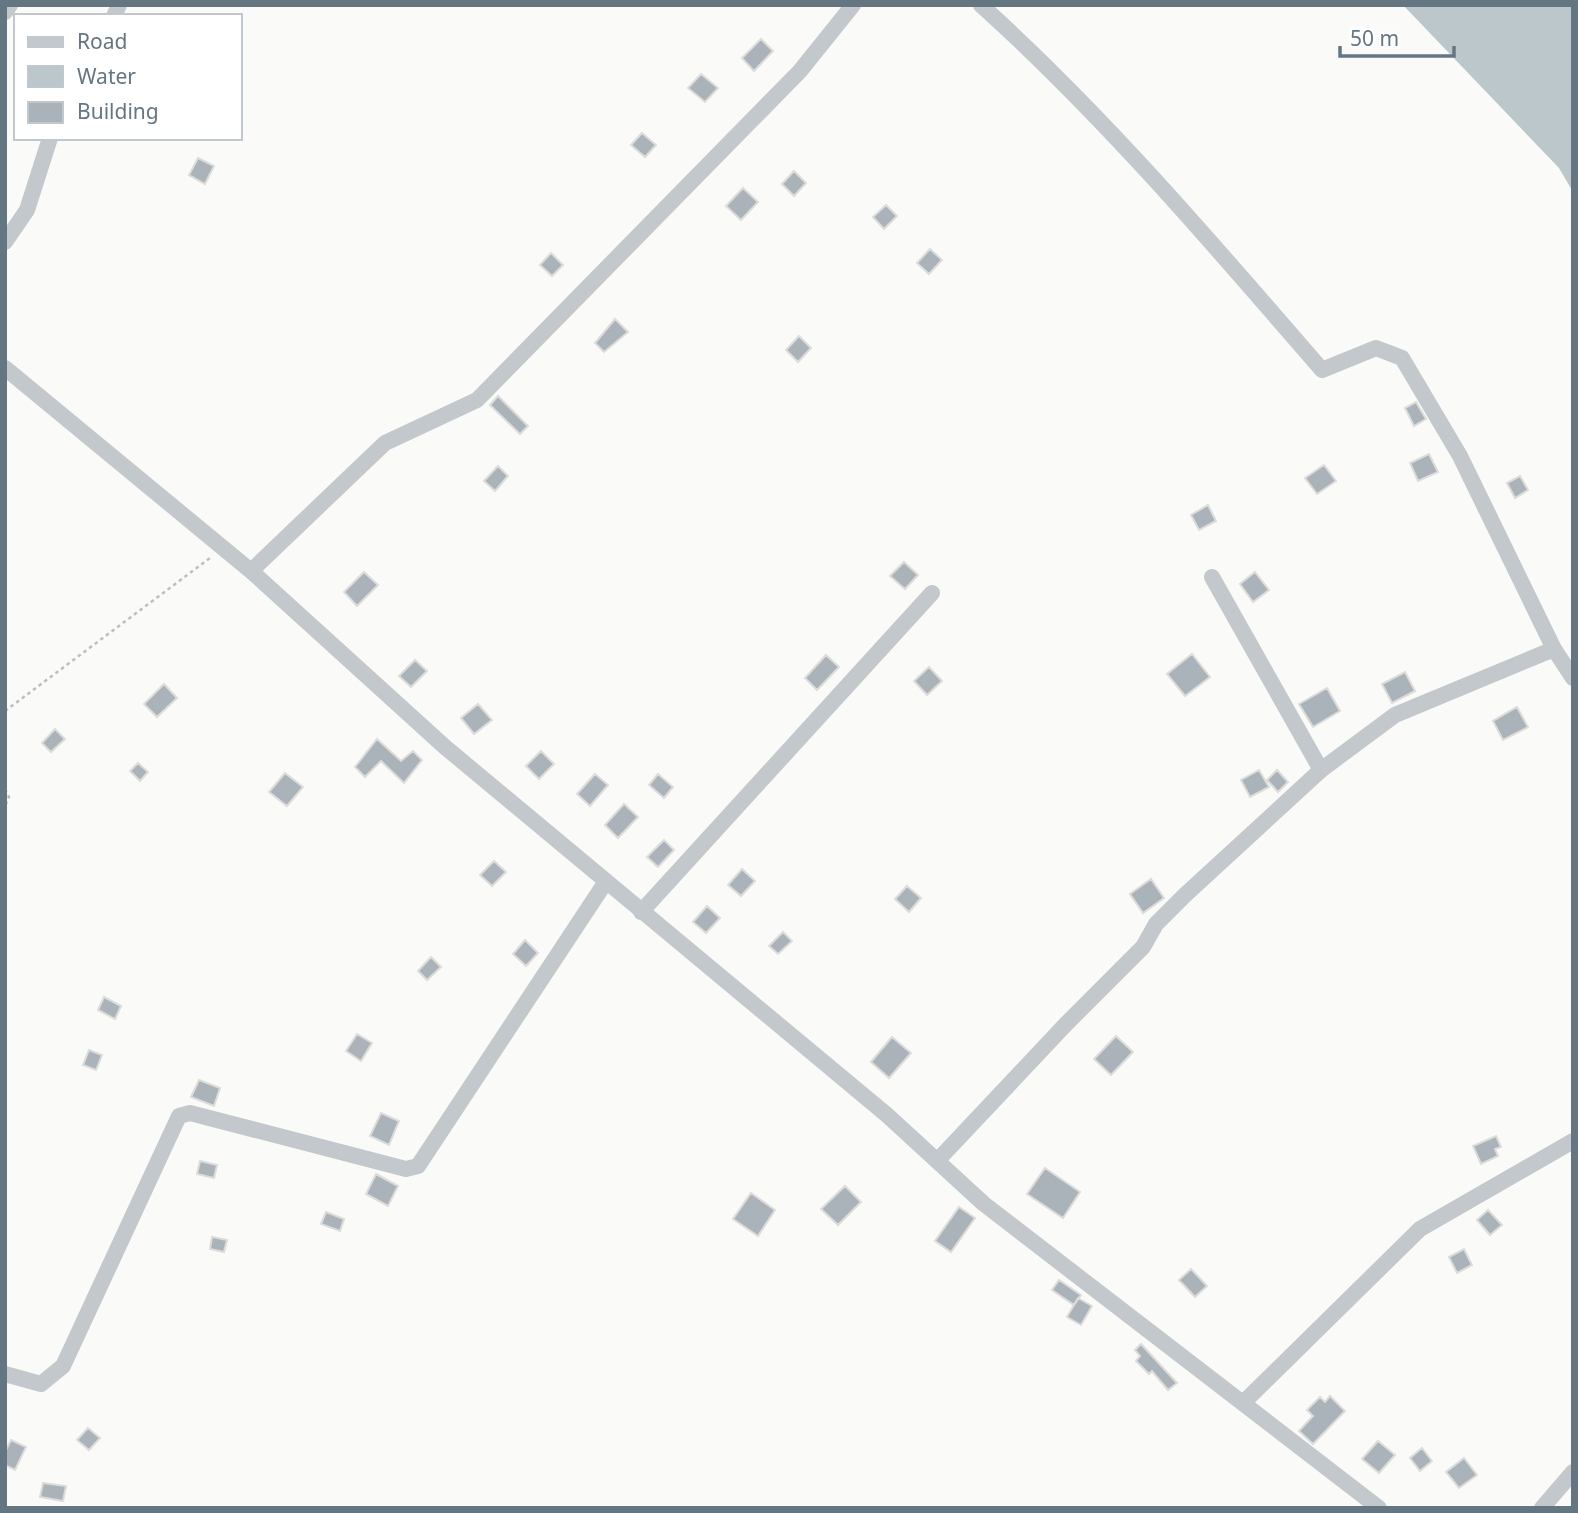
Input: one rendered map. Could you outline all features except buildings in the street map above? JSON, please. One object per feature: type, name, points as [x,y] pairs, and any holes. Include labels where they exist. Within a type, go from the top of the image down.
[{"type":"street","points":[[5,12],[10,5]]},
{"type":"street","points":[[251,571],[385,443],[477,400],[800,71],[853,5]]},
{"type":"street","points":[[981,5],[1024,44],[1192,219],[1322,370],[1376,348],[1402,358],[1460,456],[1554,649],[1573,678]]},
{"type":"street","points":[[5,242],[27,210],[49,140]]},
{"type":"street","points":[[5,368],[251,571],[445,747],[605,883],[887,1115],[984,1204],[1379,1508]]},
{"type":"street","points":[[1212,577],[1321,770]]},
{"type":"street","points":[[641,912],[932,593]]},
{"type":"street","points":[[937,1161],[1143,947],[1156,924],[1321,770],[1395,715],[1554,649]]},
{"type":"street","points":[[5,1374],[41,1384],[63,1366],[179,1116],[190,1113],[407,1169],[418,1166],[605,883]]},
{"type":"street","points":[[1243,1403],[1420,1229],[1573,1141]]},
{"type":"street","points":[[1542,1508],[1573,1472]]},
{"type":"path","points":[[5,711],[224,548]]},
{"type":"path","points":[[5,789],[9,797],[5,806]]},
{"type":"water","points":[[1403,5],[1573,5],[1573,192],[1559,168]]}]
